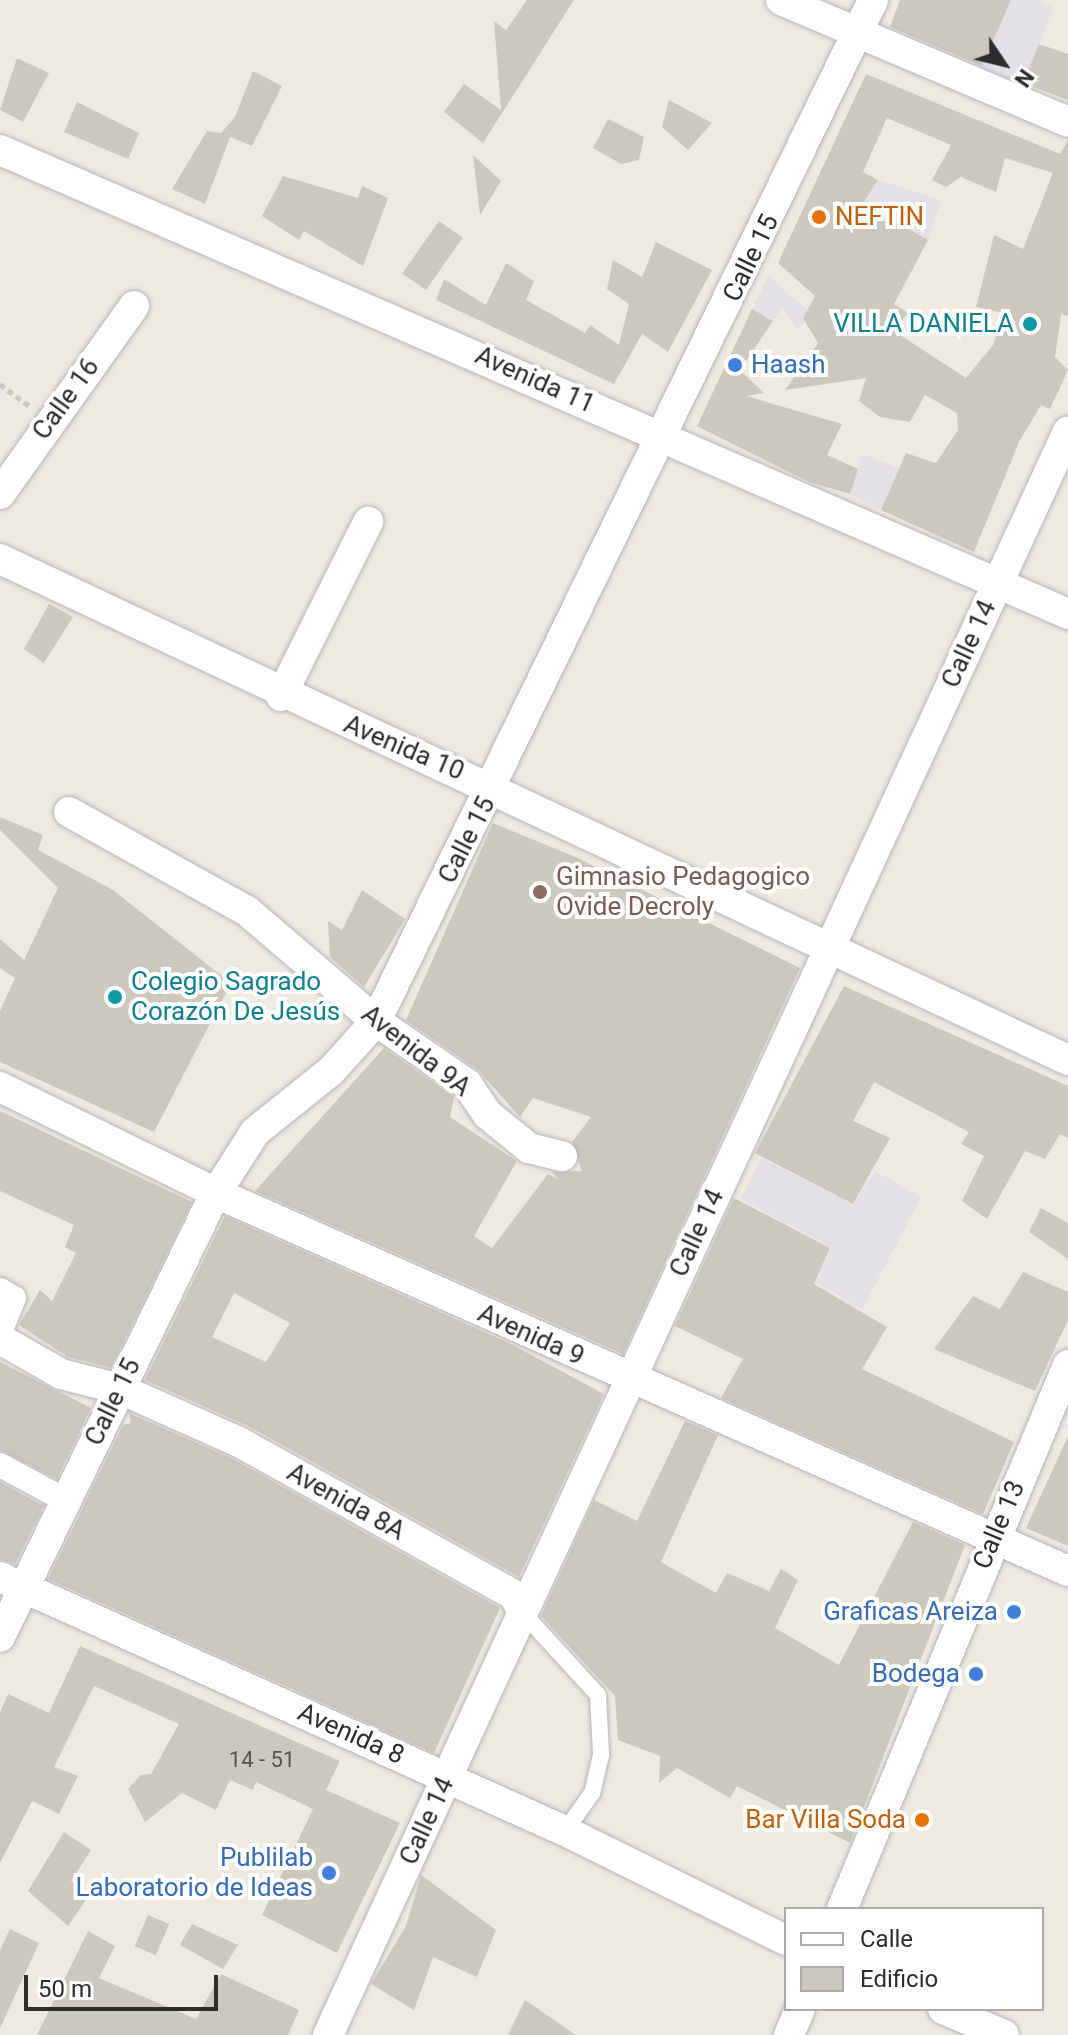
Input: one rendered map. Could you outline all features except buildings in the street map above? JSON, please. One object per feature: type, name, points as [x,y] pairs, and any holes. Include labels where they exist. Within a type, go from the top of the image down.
[{"type":"street","points":[[781,0],[1068,122]]},
{"type":"street","name":"Calle 15","points":[[0,1637],[11,1582],[65,1500],[216,1193],[255,1132],[331,1071],[376,1021],[665,437],[873,0]]},
{"type":"street","name":"Avenida 11","points":[[0,150],[1068,614]]},
{"type":"street","name":"Calle 16","points":[[0,494],[49,421],[134,306]]},
{"type":"street","name":"Calle 14","points":[[328,2035],[1068,431]]},
{"type":"street","points":[[281,696],[368,522]]},
{"type":"street","name":"Avenida 10","points":[[0,559],[281,696],[494,786],[1068,1060]]},
{"type":"street","name":"Avenida 9A","points":[[69,812],[247,911],[376,1021],[467,1084],[487,1114],[529,1148],[562,1156]]},
{"type":"street","name":"Avenida 9","points":[[0,1087],[216,1193],[629,1380],[1068,1571]]},
{"type":"street","points":[[0,1290],[14,1298],[0,1332]]},
{"type":"street","name":"Avenida 8A","points":[[0,1339],[61,1374],[120,1389],[239,1442],[514,1595],[523,1613]]},
{"type":"street","name":"Calle 13","points":[[843,1907],[993,1539],[1068,1365]]},
{"type":"street","points":[[0,1465],[65,1500]]},
{"type":"street","name":"Avenida 8","points":[[11,1582],[565,1831],[784,1939]]},
{"type":"street","points":[[789,2035],[799,2011]]},
{"type":"street","points":[[948,2011],[1004,2035]]},
{"type":"lane","name":"Avenida 8A","points":[[523,1613],[591,1681],[601,1755],[592,1793],[565,1831]]},
{"type":"path","points":[[0,384],[49,421]]},
{"type":"shaded area","points":[[1010,0],[1039,0],[1053,8],[1023,85],[981,68]]},
{"type":"shaded area","points":[[878,180],[941,200],[928,240],[864,202]]},
{"type":"shaded area","points":[[769,275],[814,316],[797,329],[782,307],[773,321],[752,309]]},
{"type":"shaded area","points":[[862,454],[899,468],[881,510],[850,494]]},
{"type":"shaded area","points":[[761,1158],[853,1205],[875,1171],[921,1197],[862,1310],[816,1282],[831,1247],[741,1199]]},
{"type":"place","name":"NEFTIN","points":[[819,217]]},
{"type":"place","name":"VILLA DANIELA","points":[[1030,324]]},
{"type":"place","name":"Haash","points":[[735,365]]},
{"type":"place","name":"Gimnasio Pedagogico Ovide Decroly","points":[[540,892]]},
{"type":"place","name":"Colegio Sagrado Corazón De Jesús","points":[[115,997]]},
{"type":"place","name":"Graficas Areiza","points":[[1014,1612]]},
{"type":"place","name":"Bodega","points":[[976,1674]]},
{"type":"place","name":"Bar Villa Soda","points":[[922,1820]]},
{"type":"place","name":"Publilab Laboratorio de Ideas","points":[[329,1873]]}]
